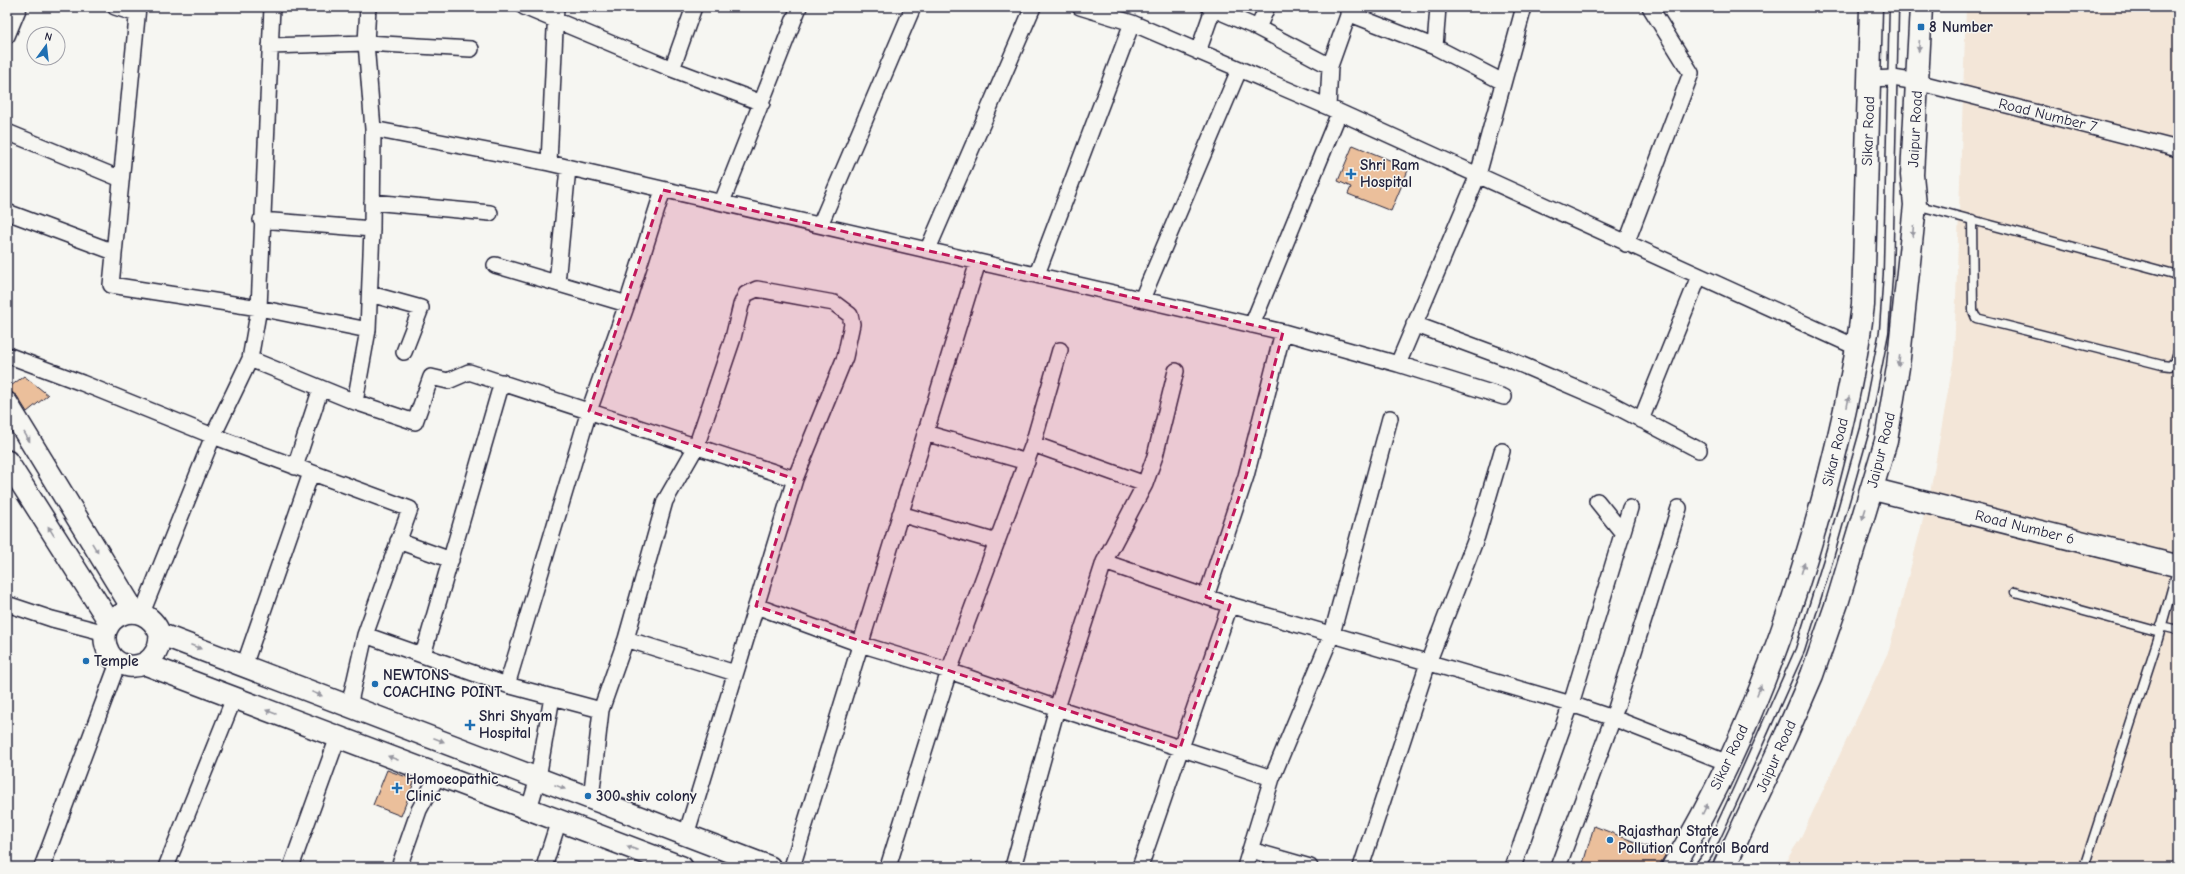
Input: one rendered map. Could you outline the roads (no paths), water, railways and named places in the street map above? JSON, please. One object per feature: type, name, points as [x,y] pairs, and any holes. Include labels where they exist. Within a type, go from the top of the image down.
[{"type":"main road","name":"Sikar Road","points":[[1673,867],[1692,836],[1728,763],[1788,618],[1817,522],[1845,417],[1858,348],[1862,304],[1871,7]]},
{"type":"main road","name":"Jaipur Road","points":[[1724,867],[1786,735],[1812,675],[1838,600],[1886,441],[1898,367],[1915,205],[1912,175],[1921,7]]},
{"type":"street","points":[[7,36],[19,7]]},
{"type":"street","points":[[115,7],[138,11],[110,285],[259,308],[368,330]]},
{"type":"street","points":[[138,612],[213,436],[250,360],[259,308],[261,220],[272,7]]},
{"type":"street","points":[[355,402],[368,330],[370,294],[373,129],[366,43],[368,7]]},
{"type":"street","points":[[524,7],[556,14],[672,69],[762,103]]},
{"type":"street","points":[[672,69],[694,7]]},
{"type":"street","points":[[722,202],[799,7]]},
{"type":"street","points":[[820,225],[913,7]]},
{"type":"street","points":[[928,249],[1033,7]]},
{"type":"street","points":[[1080,7],[1132,23],[1333,110],[1858,348]]},
{"type":"street","points":[[1258,28],[1267,7]]},
{"type":"street","points":[[1435,47],[1438,7]]},
{"type":"street","points":[[1626,244],[1691,73],[1650,7]]},
{"type":"street","points":[[1198,52],[1211,8],[1258,28],[1330,66]]},
{"type":"street","points":[[1398,364],[1478,176],[1522,9]]},
{"type":"street","points":[[1252,325],[1333,110],[1330,66],[1349,10],[1435,47],[1503,82]]},
{"type":"street","points":[[549,163],[556,14]]},
{"type":"street","points":[[1037,274],[1132,23]]},
{"type":"street","points":[[270,46],[366,43],[471,49]]},
{"type":"street","points":[[1142,299],[1239,70]]},
{"type":"street","name":"Road Number 7","points":[[1869,79],[1893,78],[1917,82],[2178,149]]},
{"type":"street","points":[[373,129],[549,163],[928,249],[978,262],[1037,274],[1283,332],[1398,364],[1504,397]]},
{"type":"street","points":[[7,132],[121,178]]},
{"type":"street","points":[[557,284],[568,168]]},
{"type":"street","points":[[506,685],[589,410],[627,304],[663,190]]},
{"type":"street","points":[[372,202],[490,213]]},
{"type":"street","points":[[7,212],[114,252]]},
{"type":"street","points":[[261,220],[372,228]]},
{"type":"street","points":[[792,867],[924,433],[978,262]]},
{"type":"street","points":[[495,265],[627,304]]},
{"type":"street","points":[[1641,420],[1699,276]]},
{"type":"street","points":[[591,799],[602,710],[626,639],[665,501],[696,447],[733,338],[741,305],[746,294],[757,289],[834,303],[850,315],[852,324],[845,357],[795,479],[686,835]]},
{"type":"street","points":[[370,294],[421,308],[404,352]]},
{"type":"street","points":[[1414,324],[1506,358],[1606,401],[1699,450]]},
{"type":"street","points":[[1206,597],[1246,476],[1283,332]]},
{"type":"street","points":[[888,867],[949,671],[1034,444],[1060,350]]},
{"type":"street","points":[[7,355],[82,383],[213,436],[410,509],[365,634],[349,706]]},
{"type":"street","points":[[250,360],[355,402],[416,422],[431,378],[448,381],[470,372],[795,479]]},
{"type":"street","points":[[1013,867],[1057,708],[1104,562],[1145,484],[1155,456],[1176,371]]},
{"type":"street","points":[[423,655],[502,382]]},
{"type":"street","points":[[295,466],[321,388]]},
{"type":"street","points":[[7,403],[138,612],[156,625],[160,634],[157,651],[145,664]]},
{"type":"street","points":[[1246,867],[1272,778],[1332,634],[1390,418]]},
{"type":"street","points":[[924,433],[1027,462]]},
{"type":"street","points":[[1034,444],[1145,484]]},
{"type":"street","points":[[1361,867],[1428,663],[1477,536],[1502,451]]},
{"type":"street","points":[[7,461],[108,628]]},
{"type":"street","points":[[244,666],[312,473]]},
{"type":"street","name":"Road Number 6","points":[[1872,489],[2178,566]]},
{"type":"street","points":[[1597,500],[1622,532]]},
{"type":"street","points":[[1513,867],[1571,704],[1630,508]]},
{"type":"street","points":[[1558,867],[1613,718],[1679,508]]},
{"type":"street","points":[[900,514],[997,542]]},
{"type":"street","points":[[398,541],[451,560]]},
{"type":"street","points":[[1104,562],[1230,606],[1332,634],[1571,704],[1613,718],[1728,763]]},
{"type":"street","points":[[7,604],[52,619],[108,628]]},
{"type":"street","points":[[756,606],[860,644],[949,671],[1272,778]]},
{"type":"street","points":[[1140,867],[1230,606]]},
{"type":"street","points":[[138,612],[116,616],[108,628],[107,649],[111,657],[118,663],[131,666],[145,664],[680,867]]},
{"type":"street","points":[[160,634],[770,867]]},
{"type":"street","points":[[365,634],[506,685],[602,710]]},
{"type":"street","points":[[626,639],[735,673]]},
{"type":"street","points":[[42,867],[118,663]]},
{"type":"street","points":[[529,809],[538,778],[552,697]]},
{"type":"street","points":[[166,867],[234,698]]},
{"type":"street","points":[[291,867],[338,737]]},
{"type":"street","points":[[399,867],[419,810],[438,775]]},
{"type":"street","points":[[544,867],[559,820]]},
{"type":"street","points":[[1250,850],[1310,867]]},
{"type":"lane","points":[[1699,867],[1708,854],[1735,797],[1800,650],[1829,557],[1865,429],[1884,332],[1888,274],[1894,7]]},
{"type":"lane","points":[[1915,205],[2178,275]]},
{"type":"lane","points":[[1972,219],[1973,311],[1976,318],[2162,365],[2170,366],[2175,361],[2178,352]]},
{"type":"lane","points":[[2084,867],[2160,629],[2178,566]]},
{"type":"lane","points":[[2015,592],[2160,629],[2178,630]]},
{"type":"place","name":"8 Number","points":[[1921,27]]},
{"type":"place","name":"Shri Ram Hospital","points":[[1351,174]]},
{"type":"place","name":"Temple","points":[[86,661]]},
{"type":"place","name":"NEWTONS COACHING POINT","points":[[375,684]]},
{"type":"place","name":"Shri Shyam Hospital","points":[[470,725]]},
{"type":"place","name":"Homoeopathic Clinic","points":[[397,788]]},
{"type":"place","name":"300 shiv colony","points":[[588,796]]},
{"type":"place","name":"Rajasthan State Pollution Control Board","points":[[1610,840]]}]
